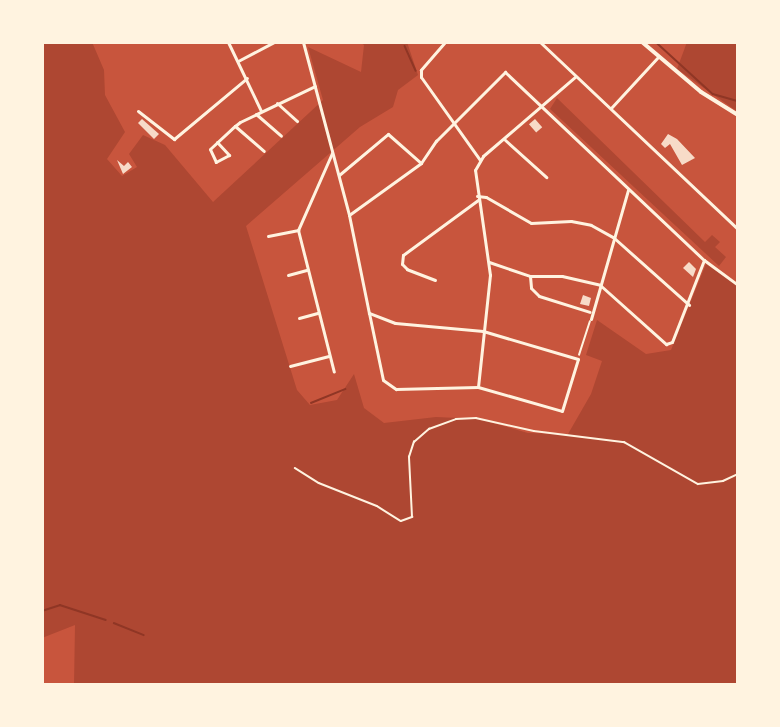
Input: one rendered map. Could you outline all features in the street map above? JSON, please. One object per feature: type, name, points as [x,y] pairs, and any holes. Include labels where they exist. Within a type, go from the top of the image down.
[{"type":"main road","points":[[642,42],[701,92],[738,115]]},
{"type":"street","points":[[228,42],[261,111]]},
{"type":"street","points":[[238,61],[274,42]]},
{"type":"street","points":[[303,42],[349,215],[369,314],[383,380],[396,389],[478,387],[562,411],[578,359],[483,331],[395,323],[369,314]]},
{"type":"street","points":[[445,42],[421,73],[480,160]]},
{"type":"street","points":[[540,42],[738,229]]},
{"type":"street","points":[[610,109],[658,57]]},
{"type":"street","points":[[349,215],[421,163],[454,122],[505,72],[628,190],[705,260],[738,285]]},
{"type":"street","points":[[478,387],[490,275],[474,175],[480,160],[575,77]]},
{"type":"street","points":[[138,111],[174,140],[247,78]]},
{"type":"street","points":[[217,142],[229,155],[216,162],[209,152],[217,142],[235,126],[315,86]]},
{"type":"street","points":[[277,103],[297,121]]},
{"type":"street","points":[[256,114],[281,136]]},
{"type":"street","points":[[235,126],[264,151]]},
{"type":"street","points":[[339,175],[388,134],[421,163]]},
{"type":"street","points":[[504,139],[546,177]]},
{"type":"street","points":[[332,151],[298,230],[334,372]]},
{"type":"street","points":[[591,319],[591,312],[628,190]]},
{"type":"street","points":[[435,280],[407,269],[402,264],[403,255],[477,198],[486,197],[526,221],[574,221],[613,237],[688,305]]},
{"type":"street","points":[[268,236],[298,230]]},
{"type":"street","points":[[489,262],[530,276],[562,276],[600,285],[666,344],[672,342],[705,260]]},
{"type":"street","points":[[288,275],[307,270]]},
{"type":"street","points":[[530,276],[531,288],[539,296],[591,312]]},
{"type":"street","points":[[299,318],[318,313]]},
{"type":"street","points":[[290,366],[329,356]]},
{"type":"path","points":[[578,359],[591,319]]},
{"type":"path","points":[[295,468],[320,483],[377,506],[401,521],[412,517],[409,457],[414,442],[429,429],[456,418],[476,418],[534,432],[624,442],[698,484],[723,481],[738,474]]},
{"type":"shaded area","points":[[42,42],[92,42],[104,70],[105,95],[125,132],[107,159],[122,176],[137,167],[129,154],[143,135],[165,145],[213,202],[323,100],[308,47],[361,72],[364,45],[360,42],[407,42],[418,75],[398,90],[393,107],[360,127],[246,226],[297,390],[310,405],[337,400],[354,374],[364,408],[384,423],[436,417],[479,419],[528,433],[568,434],[591,394],[602,361],[586,355],[597,320],[646,354],[671,350],[706,264],[738,286],[738,685],[74,685],[75,625],[42,638]]},
{"type":"shaded area","points":[[687,42],[738,42],[738,112],[677,69]]},
{"type":"shaded area","points":[[557,98],[705,242],[712,235],[720,242],[715,247],[726,257],[719,266],[550,109]]},
{"type":"building","points":[[142,119],[159,134],[154,139],[138,123]]},
{"type":"building","points":[[535,119],[542,127],[536,133],[529,124]]},
{"type":"building","points":[[668,134],[677,139],[695,158],[682,165],[670,144],[665,148],[661,144]]},
{"type":"building","points":[[117,160],[124,166],[128,162],[132,167],[123,174]]},
{"type":"building","points":[[689,262],[696,269],[693,277],[683,268]]},
{"type":"building","points":[[583,295],[591,298],[589,306],[580,304]]},
{"type":"waterway","points":[[656,42],[713,94],[738,101]]},
{"type":"waterway","points":[[405,46],[416,71]]},
{"type":"waterway","points":[[311,403],[345,389]]},
{"type":"waterway","points":[[42,611],[60,605],[106,620]]},
{"type":"waterway","points":[[114,623],[144,635]]}]
